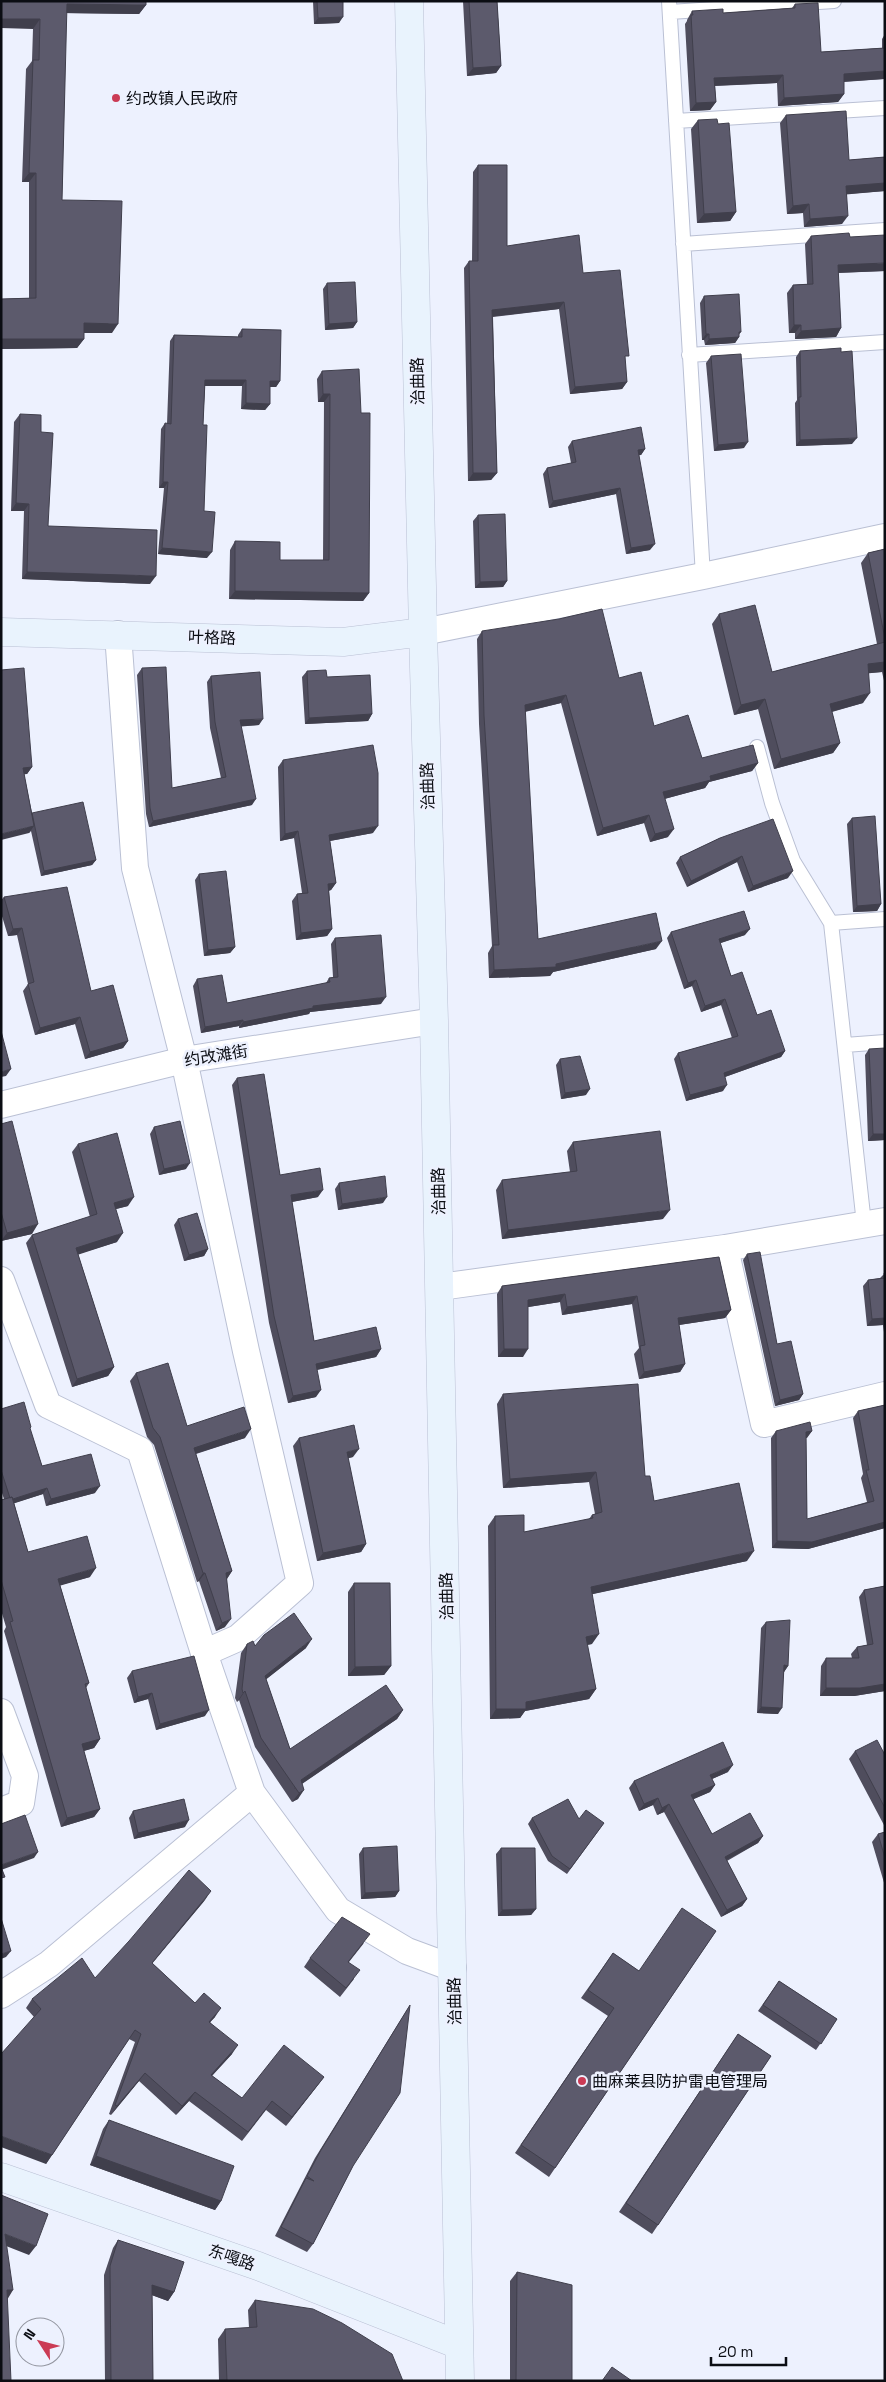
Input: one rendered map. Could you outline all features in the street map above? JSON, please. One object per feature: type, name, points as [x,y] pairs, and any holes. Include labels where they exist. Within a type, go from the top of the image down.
[{"type":"main road","name":"治曲路","points":[[409,1],[440,1288],[460,2381]]},
{"type":"main road","name":"叶格路","points":[[1,632],[343,642],[423,632]]},
{"type":"main road","name":"东嘎路","points":[[1,2177],[258,2266],[459,2345]]},
{"type":"street","points":[[423,632],[885,538]]},
{"type":"street","points":[[118,634],[135,868],[184,1060],[246,1351],[300,1583],[238,1638],[204,1653]]},
{"type":"street","name":"约改滩街","points":[[1,1105],[184,1060],[434,1021]]},
{"type":"street","points":[[440,1288],[725,1248],[874,1222]]},
{"type":"street","points":[[725,1248],[764,1424],[885,1395]]},
{"type":"street","points":[[1,1280],[48,1405],[140,1450],[204,1653],[252,1793],[338,1910],[407,1951],[453,1968]]},
{"type":"street","points":[[1,1712],[25,1776],[21,1803],[1,1811]]},
{"type":"street","points":[[1,1995],[49,1964],[252,1793]]},
{"type":"lane","points":[[703,576],[669,7],[834,1]]},
{"type":"lane","points":[[676,121],[885,108]]},
{"type":"lane","points":[[683,244],[885,230]]},
{"type":"lane","points":[[689,355],[885,342]]},
{"type":"lane","points":[[757,747],[772,803],[793,861],[831,923],[844,1045],[874,1222]]},
{"type":"lane","points":[[831,923],[885,919]]},
{"type":"lane","points":[[844,1045],[885,1042]]},
{"type":"building","points":[[1,1],[146,1],[146,5],[67,4],[62,200],[122,201],[118,324],[84,323],[84,339],[1,339],[1,299],[36,298],[36,173],[29,173],[33,60],[39,60],[40,19],[1,19]]},
{"type":"building","points":[[317,1],[343,1],[343,17],[318,18]]},
{"type":"building","points":[[469,1],[497,1],[501,66],[473,68]]},
{"type":"building","points":[[818,3],[821,52],[885,48],[885,71],[844,74],[844,94],[784,98],[783,75],[714,78],[716,102],[696,103],[692,11],[723,9],[723,13],[795,8],[795,4]]},
{"type":"building","points":[[846,111],[849,160],[885,157],[885,183],[846,186],[848,216],[810,219],[809,204],[793,206],[786,115]]},
{"type":"building","points":[[717,119],[718,124],[729,123],[736,212],[704,214],[698,120]]},
{"type":"building","points":[[478,165],[507,165],[507,246],[579,235],[583,273],[620,270],[629,356],[625,356],[627,382],[575,387],[564,302],[492,310],[497,473],[473,473],[469,261],[478,261]]},
{"type":"building","points":[[849,233],[850,237],[885,235],[885,263],[838,265],[841,328],[801,331],[801,325],[794,325],[793,285],[813,284],[811,236]]},
{"type":"building","points":[[355,282],[357,322],[329,324],[327,283]]},
{"type":"building","points":[[739,294],[741,332],[739,332],[739,337],[709,339],[709,334],[706,334],[704,296]]},
{"type":"building","points":[[242,329],[281,330],[280,381],[270,381],[270,404],[246,403],[246,380],[205,380],[203,425],[207,425],[204,511],[215,512],[212,552],[162,548],[168,482],[163,482],[165,423],[171,424],[174,335],[242,337]]},
{"type":"building","points":[[841,348],[841,352],[852,351],[857,438],[800,440],[800,351]]},
{"type":"building","points":[[741,354],[748,442],[718,445],[711,356]]},
{"type":"building","points":[[359,369],[361,413],[370,413],[369,593],[235,591],[235,541],[280,542],[280,560],[329,560],[330,394],[323,394],[322,371]]},
{"type":"building","points":[[20,414],[41,415],[41,432],[53,433],[48,526],[157,530],[156,576],[27,572],[29,504],[16,503]]},
{"type":"building","points":[[641,427],[645,449],[638,450],[655,544],[631,548],[620,488],[553,501],[547,468],[576,462],[572,441]]},
{"type":"building","points":[[505,514],[507,581],[480,582],[478,515]]},
{"type":"building","points":[[885,549],[885,639],[868,553]]},
{"type":"building","points":[[755,605],[772,672],[885,642],[885,662],[868,664],[870,693],[830,704],[840,743],[781,759],[765,699],[741,705],[719,614]]},
{"type":"building","points":[[602,609],[619,678],[641,672],[654,726],[688,715],[702,758],[753,745],[758,763],[710,776],[711,780],[663,792],[674,829],[655,834],[649,815],[603,828],[566,695],[525,705],[538,939],[656,913],[662,941],[556,964],[556,967],[494,970],[493,945],[499,945],[484,716],[482,631],[559,619]]},
{"type":"building","points":[[166,667],[172,788],[226,777],[215,722],[211,676],[260,672],[263,719],[240,720],[256,799],[153,821],[150,808],[142,668]]},
{"type":"building","points":[[24,668],[32,767],[23,768],[34,826],[1,834],[1,670]]},
{"type":"building","points":[[326,670],[327,677],[370,675],[372,714],[309,718],[307,671]]},
{"type":"building","points":[[373,745],[378,773],[378,826],[329,835],[336,883],[328,884],[332,929],[301,933],[297,894],[308,893],[298,831],[285,834],[283,760]]},
{"type":"building","points":[[83,802],[96,860],[44,871],[32,813]]},
{"type":"building","points":[[875,816],[881,904],[857,906],[852,818]]},
{"type":"building","points":[[773,819],[793,871],[753,886],[742,856],[691,881],[680,857],[720,838]]},
{"type":"building","points":[[226,871],[235,947],[208,950],[199,874]]},
{"type":"building","points":[[67,887],[91,991],[113,985],[128,1041],[90,1052],[80,1017],[40,1028],[28,984],[34,982],[22,928],[13,929],[4,897]]},
{"type":"building","points":[[744,911],[750,929],[719,939],[731,976],[742,972],[757,1015],[771,1010],[785,1051],[724,1073],[727,1085],[690,1095],[678,1053],[738,1036],[725,999],[705,1006],[696,980],[688,983],[671,932]]},
{"type":"building","points":[[381,935],[386,997],[313,1006],[313,1008],[243,1022],[243,1020],[205,1027],[197,979],[222,975],[227,1003],[330,982],[329,978],[338,977],[335,938]]},
{"type":"building","points":[[1,1031],[11,1069],[1,1072]]},
{"type":"building","points":[[885,1048],[885,1134],[873,1134],[869,1049]]},
{"type":"building","points":[[580,1056],[590,1089],[565,1093],[560,1059]]},
{"type":"building","points":[[264,1074],[280,1175],[320,1168],[323,1190],[291,1195],[314,1341],[376,1327],[381,1349],[316,1364],[321,1390],[293,1396],[274,1316],[237,1078]]},
{"type":"building","points":[[12,1121],[38,1224],[7,1233],[1,1212],[1,1124]]},
{"type":"building","points":[[180,1121],[190,1163],[164,1169],[154,1127]]},
{"type":"building","points":[[660,1131],[670,1210],[508,1230],[502,1180],[577,1171],[573,1142]]},
{"type":"building","points":[[117,1133],[134,1197],[114,1203],[123,1233],[76,1248],[114,1367],[77,1379],[32,1235],[97,1214],[78,1144]]},
{"type":"building","points":[[385,1176],[387,1197],[342,1204],[339,1183]]},
{"type":"building","points":[[197,1213],[208,1249],[189,1255],[178,1219]]},
{"type":"building","points":[[760,1252],[777,1344],[791,1341],[803,1394],[780,1400],[747,1254]]},
{"type":"building","points":[[719,1257],[731,1310],[678,1318],[685,1364],[644,1372],[640,1346],[645,1345],[637,1296],[567,1307],[565,1294],[528,1300],[528,1349],[504,1349],[502,1286]]},
{"type":"building","points":[[885,1278],[885,1318],[872,1319],[868,1280]]},
{"type":"building","points":[[168,1363],[187,1426],[244,1407],[251,1429],[194,1448],[232,1571],[226,1573],[231,1619],[222,1623],[205,1573],[203,1573],[160,1437],[153,1428],[136,1373]]},
{"type":"building","points":[[638,1384],[645,1476],[650,1476],[654,1501],[739,1483],[754,1551],[591,1587],[599,1634],[586,1637],[596,1689],[526,1702],[526,1709],[496,1709],[495,1516],[524,1515],[524,1532],[593,1518],[592,1515],[602,1512],[596,1472],[510,1479],[503,1394]]},
{"type":"building","points":[[24,1402],[42,1466],[91,1454],[100,1486],[51,1499],[47,1488],[13,1499],[12,1497],[10,1498],[1,1470],[1,1409]]},
{"type":"building","points":[[885,1405],[885,1522],[812,1542],[777,1541],[776,1431],[810,1422],[812,1431],[806,1432],[807,1519],[874,1501],[866,1470],[869,1470],[858,1411]]},
{"type":"building","points":[[354,1425],[359,1449],[347,1452],[366,1544],[323,1553],[299,1438]]},
{"type":"building","points":[[12,1497],[28,1552],[87,1536],[96,1568],[58,1579],[89,1683],[85,1684],[100,1739],[82,1744],[100,1809],[67,1818],[10,1622],[13,1621],[1,1580],[1,1500]]},
{"type":"building","points":[[354,1583],[390,1583],[391,1666],[355,1667]]},
{"type":"building","points":[[885,1586],[885,1684],[860,1688],[826,1688],[826,1658],[859,1658],[857,1647],[873,1644],[864,1590]]},
{"type":"building","points":[[294,1613],[312,1639],[265,1676],[290,1749],[386,1685],[403,1710],[301,1780],[304,1790],[299,1793],[261,1738],[245,1691],[243,1693],[242,1689],[247,1644],[253,1641],[255,1646],[264,1635]]},
{"type":"building","points":[[790,1620],[788,1666],[784,1665],[782,1708],[761,1707],[766,1622]]},
{"type":"building","points":[[194,1656],[209,1710],[160,1724],[152,1693],[138,1697],[132,1671]]},
{"type":"building","points":[[877,1740],[885,1755],[885,1808],[855,1751]]},
{"type":"building","points":[[723,1742],[733,1765],[710,1775],[715,1785],[691,1795],[712,1834],[750,1813],[763,1836],[725,1857],[747,1899],[727,1910],[669,1804],[662,1808],[658,1798],[644,1804],[634,1781]]},
{"type":"building","points":[[184,1799],[189,1820],[138,1833],[133,1811]]},
{"type":"building","points":[[568,1799],[579,1819],[586,1810],[604,1823],[570,1869],[552,1856],[532,1818]]},
{"type":"building","points":[[25,1815],[38,1852],[1,1865],[1,1824]]},
{"type":"building","points":[[885,1832],[885,1858],[878,1834]]},
{"type":"building","points":[[397,1846],[399,1891],[365,1893],[363,1848]]},
{"type":"building","points":[[501,1848],[535,1848],[536,1909],[502,1910]]},
{"type":"building","points":[[1,1867],[5,1877],[1,1878]]},
{"type":"building","points":[[189,1870],[211,1891],[152,1963],[195,2003],[204,1993],[221,2008],[209,2022],[238,2045],[211,2075],[242,2098],[284,2045],[324,2077],[292,2117],[272,2101],[248,2132],[195,2092],[182,2106],[145,2073],[117,2106],[115,2105],[141,2034],[135,2030],[52,2155],[1,2136],[1,2054],[41,2009],[32,1999],[82,1958],[95,1978]]},
{"type":"building","points":[[682,1908],[716,1931],[555,2168],[521,2145],[614,2008],[588,1990],[613,1953],[639,1971]]},
{"type":"building","points":[[342,1917],[370,1934],[348,1962],[360,1970],[346,1988],[310,1958]]},
{"type":"building","points":[[1,1918],[11,1951],[1,1954]]},
{"type":"building","points":[[779,1981],[837,2019],[821,2044],[763,2005]]},
{"type":"building","points":[[410,2005],[400,2093],[353,2166],[313,2244],[281,2227],[306,2178],[314,2181],[307,2176],[321,2150]]},
{"type":"building","points":[[738,2034],[771,2056],[658,2225],[626,2203]]},
{"type":"building","points":[[109,2120],[234,2166],[221,2201],[96,2156]]},
{"type":"building","points":[[1,2195],[48,2214],[36,2246],[5,2234],[13,2290],[7,2290],[11,2381],[1,2381]]},
{"type":"building","points":[[118,2240],[184,2262],[174,2292],[152,2285],[153,2381],[111,2381],[110,2266]]},
{"type":"building","points":[[517,2272],[572,2285],[572,2381],[516,2381]]},
{"type":"building","points":[[255,2300],[313,2309],[342,2323],[392,2354],[403,2381],[227,2381],[225,2329],[257,2327]]},
{"type":"building","points":[[612,2367],[632,2381],[602,2381]]},
{"type":"place","name":"约改镇人民政府","points":[[116,98]]},
{"type":"place","name":"曲麻莱县防护雷电管理局","points":[[582,2081]]}]
